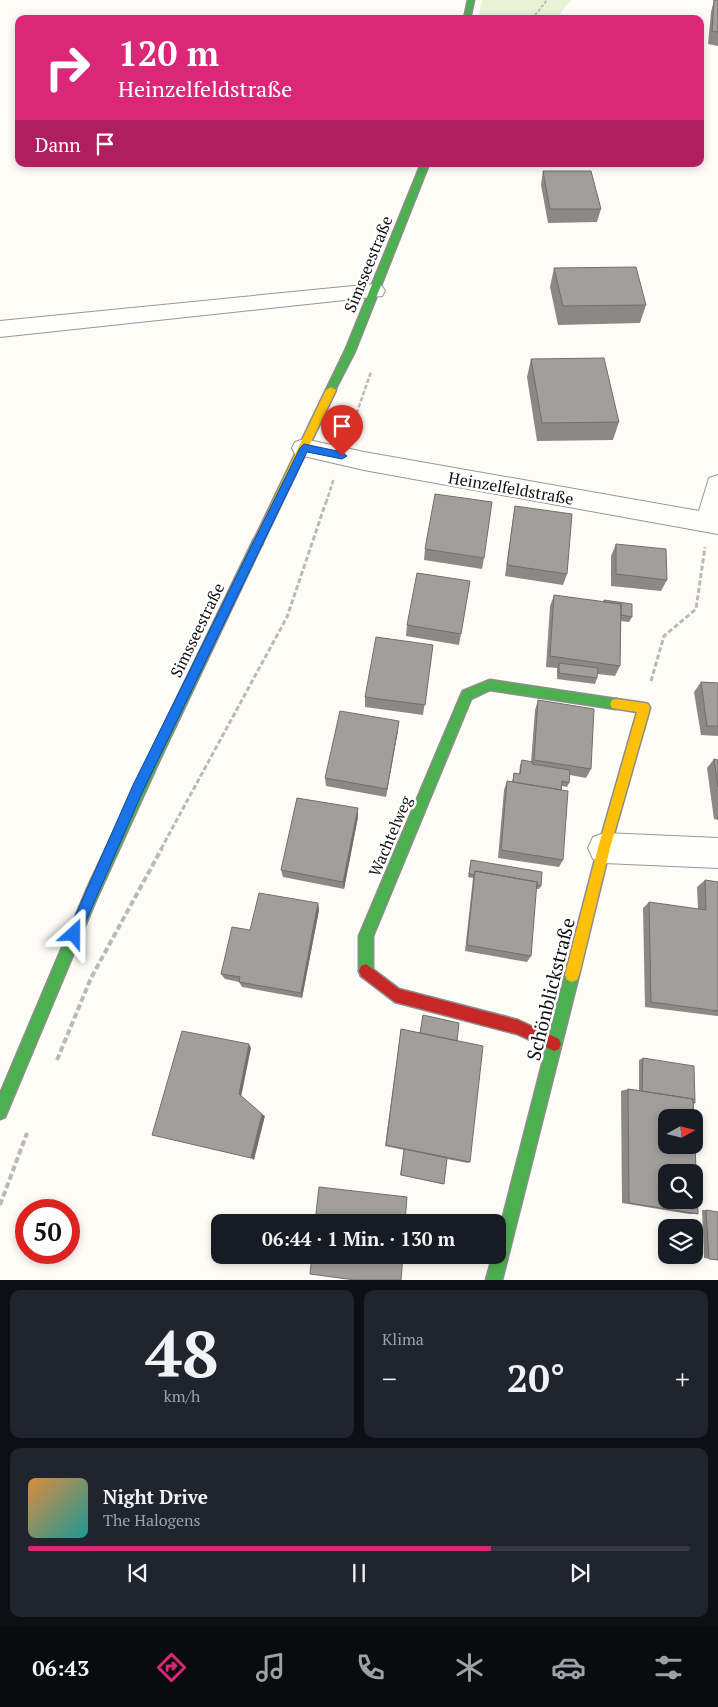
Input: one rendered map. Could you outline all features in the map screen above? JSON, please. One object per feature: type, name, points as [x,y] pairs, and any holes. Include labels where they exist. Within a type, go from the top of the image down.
[{"type":"main road","points":[[468,15],[471,0]]},
{"type":"main road","name":"Simsseestraße","points":[[0,1112],[41,1007],[138,789],[350,351],[424,167]]},
{"type":"main road","name":"Wachtelweg","points":[[554,1044],[518,1027],[395,995],[366,972],[366,936],[467,695],[490,685],[644,708]]},
{"type":"main road","name":"Schönblickstraße","points":[[495,1279],[604,848],[644,708]]},
{"type":"street","points":[[0,329],[374,291]]},
{"type":"street","name":"Heinzelfeldstraße","points":[[304,448],[713,523]]},
{"type":"street","points":[[713,523],[718,485]]},
{"type":"street","points":[[604,848],[718,853]]},
{"type":"path","points":[[535,15],[547,0]]},
{"type":"path","points":[[54,1069],[91,978],[286,617],[372,371]]},
{"type":"path","points":[[644,708],[664,636],[696,609],[713,523]]},
{"type":"path","points":[[0,1205],[28,1132]]},
{"type":"green space","points":[[482,0],[571,0],[559,15],[479,15]]},
{"type":"building","points":[[714,0],[718,0],[718,32],[712,31]]},
{"type":"building","points":[[543,171],[591,171],[601,209],[550,209]]},
{"type":"building","points":[[636,267],[646,305],[563,306],[554,268]]},
{"type":"building","points":[[604,358],[619,422],[542,423],[531,359]]},
{"type":"building","points":[[435,494],[492,502],[484,558],[425,549]]},
{"type":"building","points":[[515,506],[572,514],[567,574],[507,565]]},
{"type":"building","points":[[616,544],[666,549],[667,580],[616,574]]},
{"type":"building","points":[[417,573],[470,581],[461,634],[407,625]]},
{"type":"building","points":[[554,595],[621,604],[620,666],[550,656]]},
{"type":"building","points":[[604,600],[632,604],[632,617],[621,615],[621,604],[604,602]]},
{"type":"building","points":[[376,637],[433,645],[425,705],[365,697]]},
{"type":"building","points":[[559,663],[598,668],[597,678],[559,673]]},
{"type":"building","points":[[701,682],[718,683],[718,726],[707,726]]},
{"type":"building","points":[[538,700],[594,709],[591,769],[534,760]]},
{"type":"building","points":[[340,711],[399,721],[387,789],[325,778]]},
{"type":"building","points":[[714,759],[718,760],[718,787]]},
{"type":"building","points":[[522,760],[533,762],[532,764],[570,770],[569,783],[562,781],[561,790],[513,782],[514,773],[520,774]]},
{"type":"building","points":[[507,781],[568,791],[563,860],[501,850]]},
{"type":"building","points":[[297,798],[358,808],[343,882],[281,870]]},
{"type":"building","points":[[471,860],[542,872],[541,886],[537,885],[537,882],[475,871],[474,875],[469,874]]},
{"type":"building","points":[[475,871],[537,882],[531,956],[467,945]]},
{"type":"building","points":[[705,880],[718,882],[718,1011],[651,1002],[649,902],[706,910]]},
{"type":"building","points":[[259,893],[318,903],[301,993],[239,982],[240,977],[221,974],[232,927],[250,930]]},
{"type":"building","points":[[423,1015],[459,1023],[457,1041],[420,1033]]},
{"type":"building","points":[[401,1029],[483,1046],[470,1162],[386,1145]]},
{"type":"building","points":[[182,1031],[249,1044],[239,1094],[262,1114],[251,1158],[152,1135]]},
{"type":"building","points":[[643,1058],[694,1066],[695,1103],[693,1103],[693,1099],[642,1091]]},
{"type":"building","points":[[628,1089],[693,1099],[694,1109],[658,1109],[658,1154],[695,1154],[696,1164],[658,1164],[658,1208],[629,1203]]},
{"type":"building","points":[[404,1149],[447,1158],[444,1184],[401,1175]]},
{"type":"building","points":[[319,1187],[407,1197],[406,1214],[316,1214]]},
{"type":"building","points":[[667,1209],[698,1209],[698,1214]]},
{"type":"building","points":[[706,1210],[718,1212],[718,1260],[709,1259]]},
{"type":"building","points":[[311,1264],[402,1264],[401,1280],[355,1280],[310,1274]]},
{"type":"traffic: fast","points":[[468,15],[471,0]]},
{"type":"traffic: fast","points":[[331,390],[350,351],[424,167]]},
{"type":"traffic: fast","points":[[0,1112],[29,1039],[123,824],[258,542]]},
{"type":"traffic: fast","points":[[366,971],[366,936],[467,695],[490,685],[616,704]]},
{"type":"traffic: fast","points":[[494,1280],[572,975]]},
{"type":"traffic: slow","points":[[258,542],[331,390]]},
{"type":"traffic: slow","points":[[572,975],[604,848],[644,708],[616,704]]},
{"type":"traffic: jam","points":[[366,971],[395,995],[518,1027],[554,1044]]},
{"type":"route","points":[[74,934],[138,789],[304,448],[342,456]]}]
